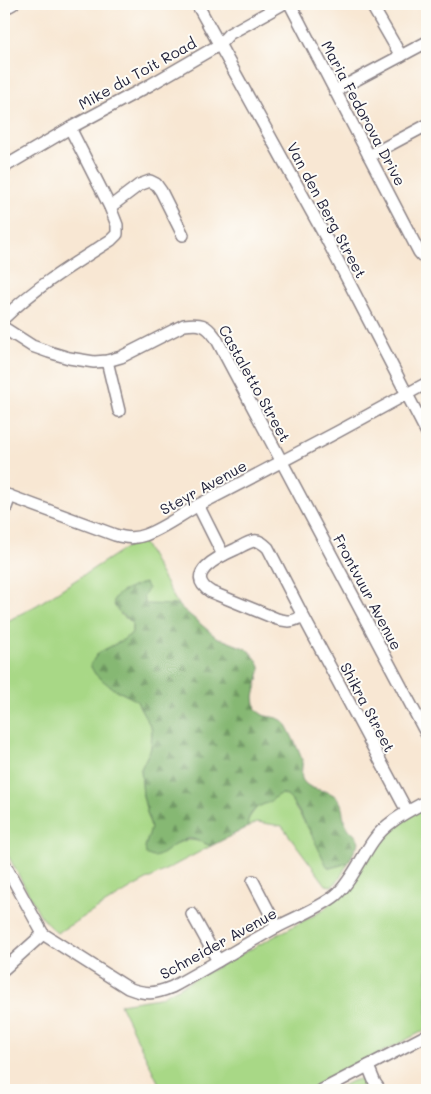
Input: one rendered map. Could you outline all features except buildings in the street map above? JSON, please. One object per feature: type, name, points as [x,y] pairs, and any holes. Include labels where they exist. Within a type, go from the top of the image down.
[{"type":"street","points":[[4,9],[13,4]]},
{"type":"street","name":"Van den Berg Street","points":[[197,4],[325,236],[427,433]]},
{"type":"street","name":"Mike du Toit Road","points":[[4,167],[70,128],[150,85],[218,45],[229,34],[283,4]]},
{"type":"street","name":"Maria Fedorova Drive","points":[[290,4],[419,252],[427,260]]},
{"type":"street","points":[[371,4],[401,56]]},
{"type":"street","points":[[335,91],[427,42]]},
{"type":"street","points":[[369,156],[427,125]]},
{"type":"street","points":[[4,318],[53,277],[111,240],[117,234],[117,226],[110,207],[70,128]]},
{"type":"street","points":[[110,207],[139,185],[150,182],[156,184],[183,235]]},
{"type":"street","name":"Castaletto Street","points":[[4,328],[32,346],[69,358],[94,362],[120,357],[184,325],[204,325],[216,338],[282,462]]},
{"type":"street","points":[[107,361],[119,411]]},
{"type":"street","name":"Steyr Avenue","points":[[7,495],[115,535],[133,538],[155,531],[198,505],[282,462],[427,383]]},
{"type":"street","name":"Frontvuur Avenue","points":[[282,462],[427,735]]},
{"type":"street","points":[[4,513],[7,495]]},
{"type":"street","points":[[198,505],[223,555]]},
{"type":"street","name":"Shikra Street","points":[[302,616],[294,621],[282,621],[211,592],[201,583],[203,570],[223,555],[254,541],[259,541],[268,548],[302,616],[408,811]]},
{"type":"street","name":"Schneider Avenue","points":[[4,863],[43,934],[128,988],[148,994],[172,987],[336,895],[385,827],[427,801]]},
{"type":"street","points":[[253,881],[276,927]]},
{"type":"street","points":[[192,914],[218,961]]},
{"type":"street","points":[[4,970],[43,934]]},
{"type":"street","points":[[322,1090],[427,1035]]},
{"type":"street","points":[[368,1066],[380,1090]]},
{"type":"green space","points":[[142,540],[178,605],[146,605],[142,598],[120,614],[132,622],[132,633],[98,653],[112,688],[136,700],[152,729],[151,748],[141,769],[143,796],[151,828],[145,847],[160,855],[173,846],[189,840],[211,846],[135,886],[57,933],[39,913],[4,848],[4,623],[37,605],[133,543]]},
{"type":"green space","points":[[145,583],[148,589],[143,598],[146,604],[178,605],[216,637],[247,649],[257,660],[260,671],[254,697],[256,710],[263,715],[284,722],[301,757],[302,778],[304,782],[310,787],[329,792],[339,800],[344,820],[359,842],[348,863],[330,868],[327,866],[301,815],[289,797],[284,794],[278,795],[255,809],[249,818],[248,827],[211,846],[196,840],[187,839],[158,856],[153,857],[146,854],[145,847],[151,828],[143,796],[141,769],[151,748],[152,729],[136,700],[112,688],[95,674],[90,665],[98,653],[132,633],[132,622],[115,606],[115,598],[119,594]]},
{"type":"green space","points":[[278,794],[285,795],[291,799],[309,829],[327,866],[330,868],[348,863],[338,881],[332,886],[326,885],[282,826],[257,822],[248,827],[246,822],[257,807],[271,801]]},
{"type":"green space","points":[[427,805],[427,1029],[309,1090],[162,1090],[120,1004],[159,998],[324,910],[387,829]]},
{"type":"green space","points":[[360,1079],[367,1081],[373,1090],[334,1090],[352,1081]]}]
